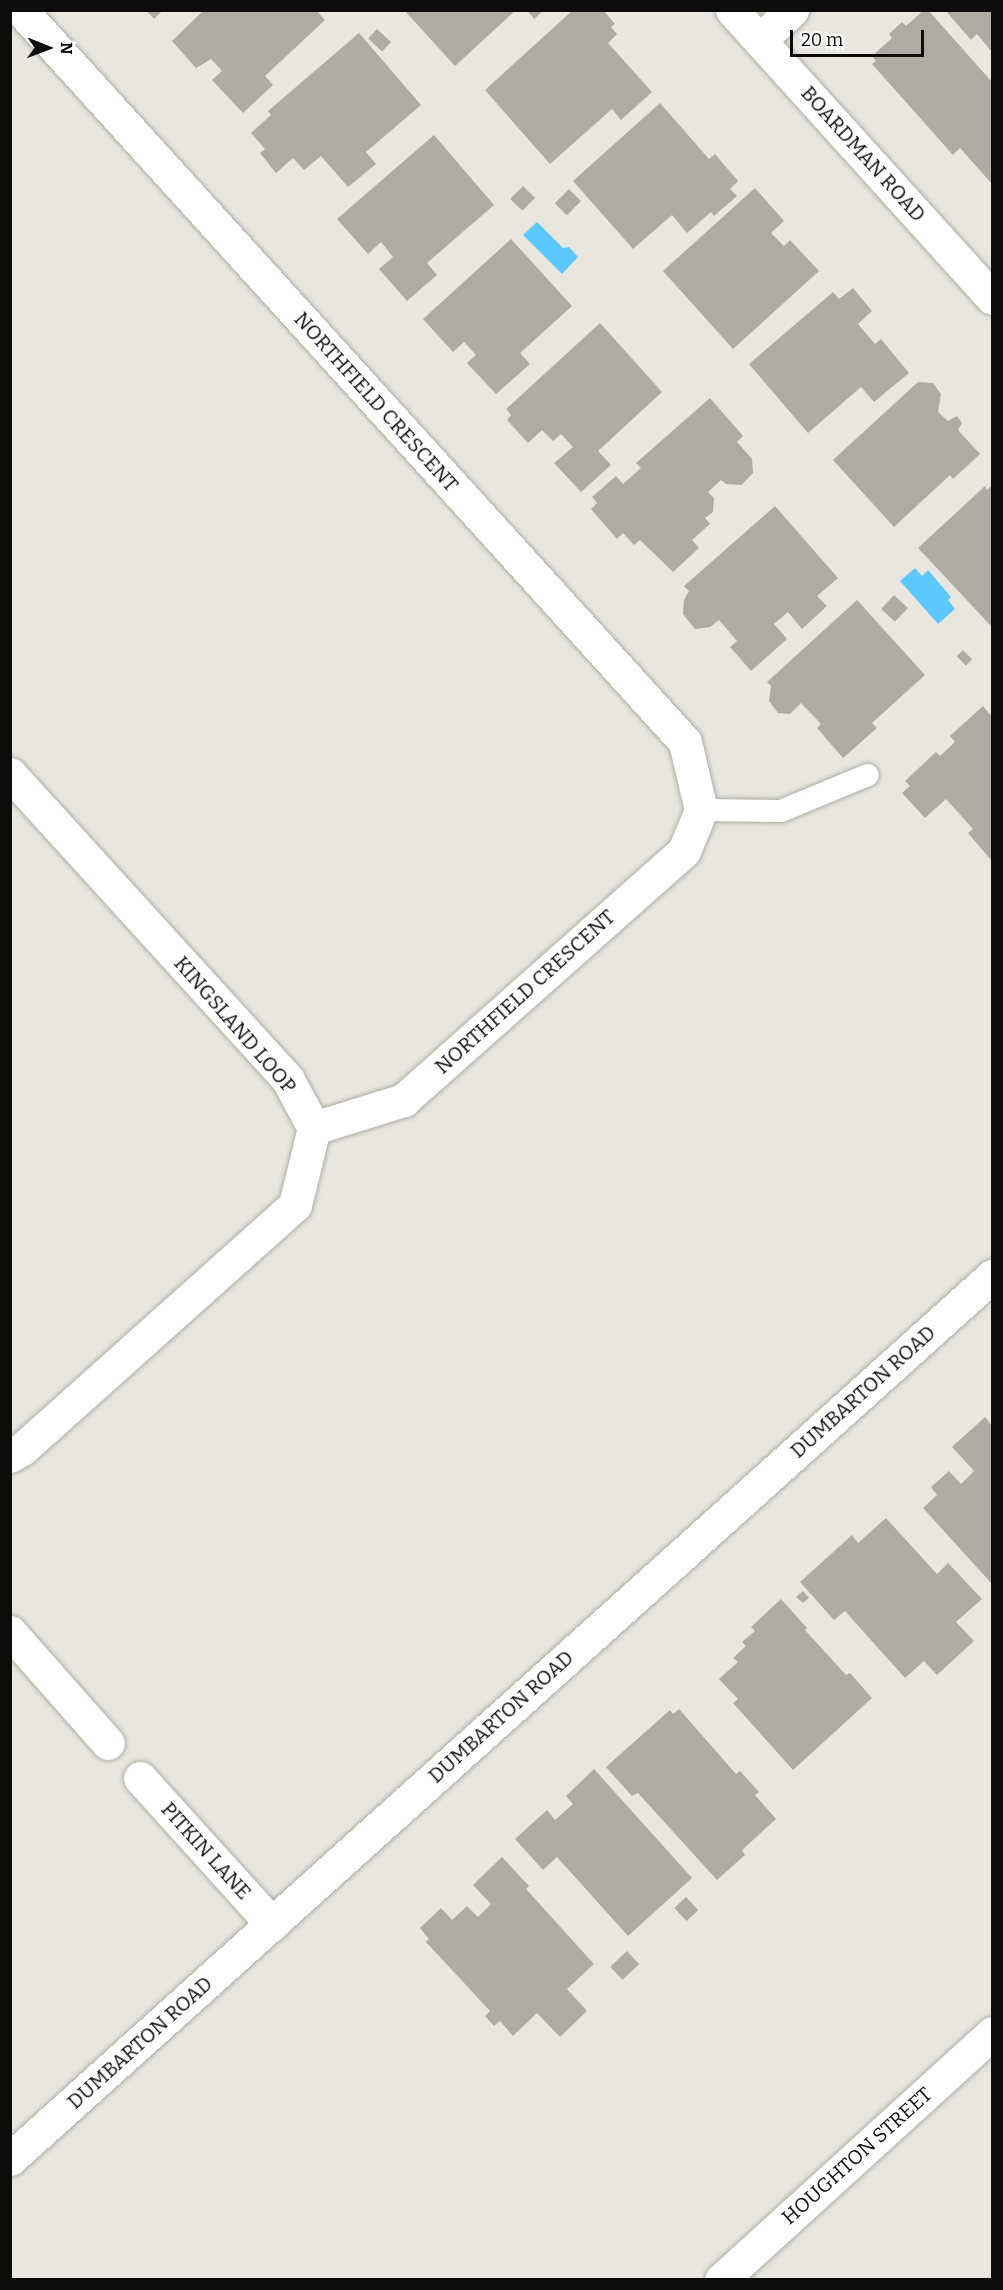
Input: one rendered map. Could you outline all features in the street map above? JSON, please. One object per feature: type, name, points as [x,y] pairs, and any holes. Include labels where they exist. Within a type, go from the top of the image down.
[{"type":"street","name":"NORTHFIELD CRESCENT","points":[[21,10],[685,742],[701,810],[684,851],[404,1100],[314,1128]]},
{"type":"street","name":"BOARDMAN ROAD","points":[[732,10],[993,298]]},
{"type":"street","points":[[760,40],[792,10]]},
{"type":"street","name":"KINGSLAND LOOP","points":[[10,774],[288,1080],[314,1128]]},
{"type":"street","points":[[10,1456],[22,1449],[295,1205],[314,1128]]},
{"type":"street","name":"DUMBARTON ROAD","points":[[10,2160],[993,1276]]},
{"type":"street","points":[[10,1632],[108,1743]]},
{"type":"street","name":"PITKIN LANE","points":[[140,1778],[272,1924]]},
{"type":"street","name":"HOUGHTON STREET","points":[[721,2280],[993,2033]]},
{"type":"lane","points":[[701,810],[781,811],[868,775]]},
{"type":"water","points":[[537,222],[563,248],[569,247],[578,257],[562,274],[523,235]]},
{"type":"water","points":[[915,568],[922,576],[928,570],[951,597],[948,600],[955,609],[938,624],[900,581]]},
{"type":"building","points":[[146,10],[163,10],[154,19]]},
{"type":"building","points":[[204,10],[316,10],[325,20],[265,76],[273,85],[243,113],[212,80],[222,71],[211,59],[196,68],[172,41]]},
{"type":"building","points":[[404,10],[516,10],[455,66]]},
{"type":"building","points":[[527,10],[544,10],[534,19]]},
{"type":"building","points":[[573,10],[603,10],[615,24],[611,27],[617,34],[608,43],[652,92],[621,120],[612,109],[550,164],[485,90]]},
{"type":"building","points":[[924,10],[928,10],[992,82],[992,184],[960,148],[953,155],[872,64],[876,61],[872,56],[892,38],[889,34],[902,22],[906,26]]},
{"type":"building","points":[[945,10],[992,10],[992,52],[977,34],[971,40]]},
{"type":"building","points":[[377,29],[391,42],[382,51],[368,39]]},
{"type":"building","points":[[359,33],[421,105],[366,152],[376,164],[348,187],[321,156],[304,170],[293,158],[276,173],[260,153],[265,149],[251,133],[271,115],[268,111]]},
{"type":"building","points":[[660,103],[709,159],[715,154],[738,181],[730,189],[737,196],[714,216],[711,212],[687,233],[672,215],[633,249],[573,181]]},
{"type":"building","points":[[434,135],[494,205],[427,263],[437,275],[407,301],[379,269],[393,257],[381,242],[368,254],[337,219]]},
{"type":"building","points":[[523,186],[535,198],[522,211],[510,199]]},
{"type":"building","points":[[755,188],[784,221],[771,233],[784,246],[790,240],[819,271],[733,349],[663,271]]},
{"type":"building","points":[[569,189],[581,201],[567,215],[555,203]]},
{"type":"building","points":[[511,239],[572,306],[520,353],[530,364],[496,394],[467,363],[476,355],[464,342],[453,352],[423,319]]},
{"type":"building","points":[[853,288],[872,311],[858,324],[875,344],[881,339],[909,373],[874,402],[861,387],[808,433],[749,364],[833,292],[839,299]]},
{"type":"building","points":[[600,323],[662,392],[598,451],[611,465],[581,492],[554,463],[573,447],[561,434],[553,441],[542,430],[528,443],[507,420],[511,415],[506,409]]},
{"type":"building","points":[[918,382],[933,383],[941,394],[938,412],[948,421],[957,416],[962,423],[958,430],[980,454],[953,479],[950,475],[894,527],[833,460]]},
{"type":"building","points":[[710,398],[743,436],[737,442],[752,459],[753,473],[741,485],[726,484],[721,480],[708,492],[714,498],[713,512],[705,518],[710,524],[692,540],[699,548],[673,572],[640,540],[634,545],[623,533],[617,539],[591,509],[597,503],[592,497],[616,476],[623,484],[641,468],[636,463]]},
{"type":"building","points":[[992,485],[992,627],[918,548],[985,486],[987,490]]},
{"type":"building","points":[[775,506],[838,578],[817,596],[827,606],[802,629],[788,612],[774,624],[787,639],[751,671],[730,647],[737,641],[719,620],[710,627],[695,629],[683,614],[684,600],[689,591],[684,586]]},
{"type":"building","points":[[894,595],[908,608],[895,622],[881,609]]},
{"type":"building","points":[[857,600],[925,675],[872,723],[877,728],[843,758],[817,728],[821,724],[801,703],[790,714],[778,713],[769,701],[771,686],[767,682]]},
{"type":"building","points":[[963,650],[972,659],[966,666],[957,656]]},
{"type":"building","points":[[983,706],[992,717],[992,857],[990,859],[968,833],[973,829],[946,799],[925,818],[902,793],[910,786],[905,781],[936,752],[940,756],[955,742],[950,736]]},
{"type":"building","points":[[985,1417],[992,1426],[992,1584],[923,1508],[937,1495],[931,1487],[949,1471],[961,1484],[974,1471],[952,1447]]},
{"type":"building","points":[[886,1518],[937,1574],[948,1563],[982,1599],[956,1622],[974,1641],[937,1675],[924,1661],[905,1678],[845,1611],[834,1620],[800,1582],[852,1535],[858,1543]]},
{"type":"building","points":[[803,1591],[809,1598],[803,1603],[796,1597]]},
{"type":"building","points":[[781,1599],[807,1628],[805,1630],[846,1675],[850,1673],[872,1698],[793,1770],[733,1703],[738,1699],[719,1679],[738,1662],[733,1658],[746,1646],[742,1642],[755,1631],[751,1627]]},
{"type":"building","points":[[679,1709],[736,1774],[740,1771],[759,1792],[755,1795],[776,1819],[742,1850],[745,1855],[717,1880],[638,1793],[632,1796],[606,1767],[670,1710],[673,1714]]},
{"type":"building","points":[[594,1769],[692,1878],[628,1936],[557,1857],[543,1870],[515,1839],[547,1810],[555,1820],[573,1804],[566,1796]]},
{"type":"building","points":[[502,1857],[529,1886],[526,1889],[594,1964],[567,1989],[587,2011],[560,2037],[537,2013],[513,2036],[500,2021],[494,2026],[485,2016],[490,2011],[426,1942],[429,1939],[420,1928],[441,1908],[452,1920],[467,1906],[478,1917],[491,1904],[473,1885]]},
{"type":"building","points":[[686,1897],[698,1910],[687,1921],[674,1908]]},
{"type":"building","points":[[627,1951],[639,1964],[622,1980],[610,1967]]}]
